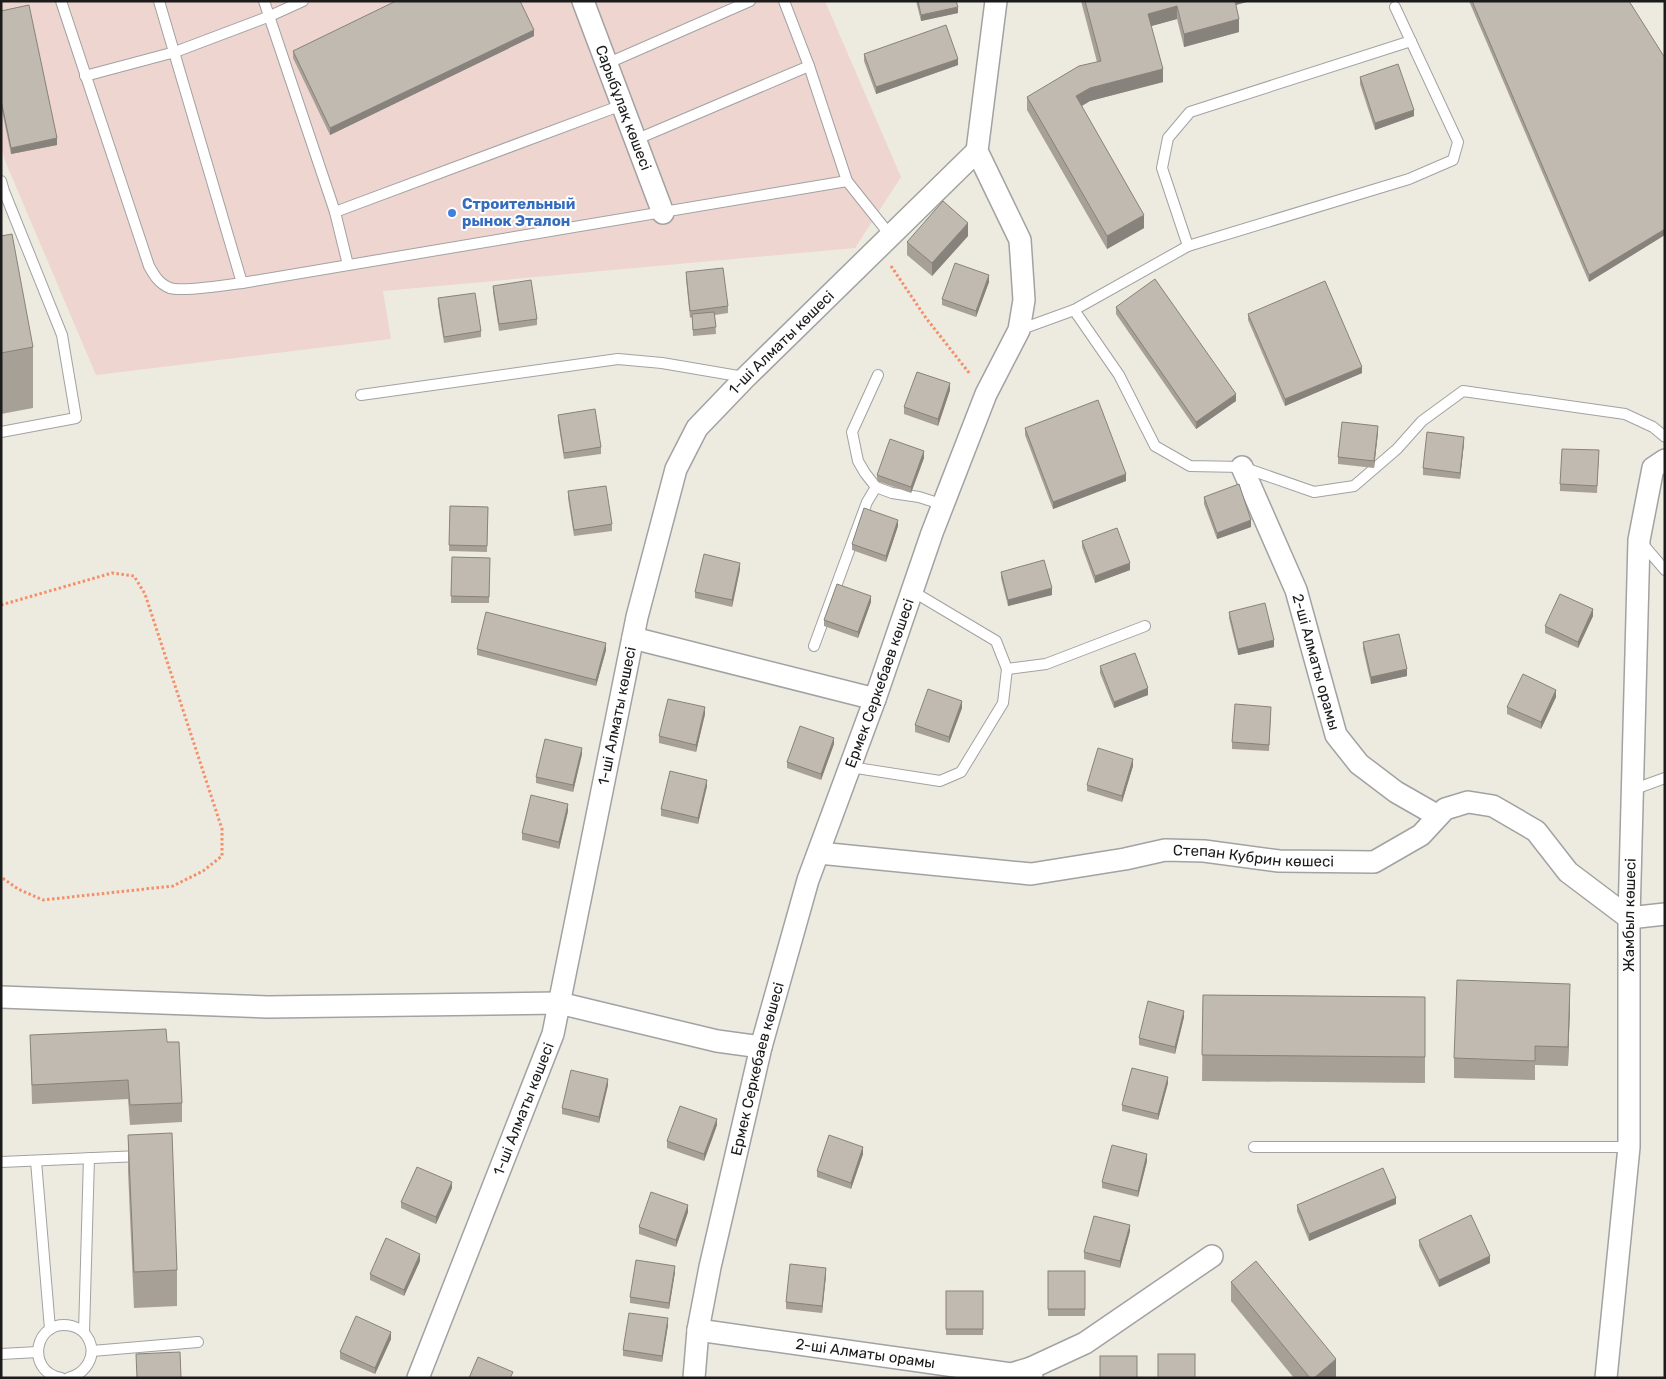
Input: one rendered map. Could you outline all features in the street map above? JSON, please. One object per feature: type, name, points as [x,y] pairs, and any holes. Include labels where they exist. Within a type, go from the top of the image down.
[{"type":"street","name":"Сарыбұлақ көшесі","points":[[582,1],[663,213]]},
{"type":"street","points":[[977,151],[996,1]]},
{"type":"street","name":"1-ші Алматы көшесі","points":[[418,1378],[553,1034],[639,608],[676,469],[697,428],[745,378],[977,151]]},
{"type":"street","name":"Ермек Серкебаев көшесі","points":[[694,1378],[698,1330],[710,1266],[761,1047],[808,880],[944,504],[986,394],[1019,330],[1024,300],[1020,240],[977,151]]},
{"type":"street","name":"Жамбыл көшесі","points":[[1606,1378],[1629,1146],[1628,918],[1639,540],[1654,468],[1665,460]]},
{"type":"street","name":"2-ші Алматы орамы","points":[[1242,467],[1296,590],[1336,734],[1359,764],[1396,792],[1438,816]]},
{"type":"street","points":[[633,638],[875,699]]},
{"type":"street","name":"Степан Кубрин көшесі","points":[[818,853],[1031,874],[1125,859],[1165,850],[1204,850],[1279,861],[1374,862],[1421,835],[1445,809],[1468,802],[1493,806],[1536,831],[1568,872],[1628,918]]},
{"type":"street","points":[[1628,918],[1665,914]]},
{"type":"street","points":[[1,997],[268,1007],[559,1003],[717,1041],[761,1047]]},
{"type":"street","name":"2-ші Алматы орамы","points":[[698,1330],[1011,1374],[1032,1373],[1085,1343],[1212,1256]]},
{"type":"lane","points":[[61,1],[149,266],[156,280],[171,289],[242,283],[847,181]]},
{"type":"lane","points":[[159,1],[242,283]]},
{"type":"lane","points":[[264,1],[334,212],[348,265]]},
{"type":"lane","points":[[85,76],[175,52],[270,16],[303,1]]},
{"type":"lane","points":[[606,64],[750,1]]},
{"type":"lane","points":[[784,1],[809,66],[847,181],[884,241]]},
{"type":"lane","points":[[1019,330],[1074,310],[1188,246],[1408,180],[1453,160],[1458,142],[1395,7]]},
{"type":"lane","points":[[1188,246],[1162,168],[1168,138],[1190,112],[1411,41]]},
{"type":"lane","points":[[635,140],[809,66]]},
{"type":"lane","points":[[334,212],[622,105]]},
{"type":"lane","points":[[1,181],[62,335],[76,418],[1,432]]},
{"type":"lane","points":[[1074,310],[1119,375],[1155,446],[1190,466],[1242,467],[1314,492],[1354,486],[1397,449],[1422,422],[1463,391],[1625,414],[1653,427],[1665,437]]},
{"type":"lane","points":[[361,395],[618,359],[662,363],[745,378]]},
{"type":"lane","points":[[878,375],[852,432],[858,461],[876,486],[892,493],[919,497],[944,504]]},
{"type":"lane","points":[[814,646],[867,502],[876,486]]},
{"type":"lane","points":[[1639,540],[1665,570]]},
{"type":"lane","points":[[850,767],[940,781],[961,772],[1003,703],[1007,670],[996,641],[912,592]]},
{"type":"lane","points":[[1007,670],[1046,664],[1145,626]]},
{"type":"lane","points":[[1632,790],[1665,778]]},
{"type":"lane","points":[[1254,1147],[1629,1146]]},
{"type":"lane","points":[[1,1162],[147,1156]]},
{"type":"lane","points":[[84,1332],[89,1158]]},
{"type":"lane","points":[[36,1160],[50,1329]]},
{"type":"lane","points":[[61,1378],[46,1374],[40,1362],[38,1352],[40,1341],[46,1332],[65,1324],[75,1326],[84,1332],[90,1341],[92,1351],[84,1374],[68,1378]]},
{"type":"lane","points":[[92,1351],[198,1342]]},
{"type":"lane","points":[[1,1354],[38,1352]]},
{"type":"path","points":[[884,241],[926,318],[986,394]]},
{"type":"path","points":[[1,605],[112,573],[134,576],[145,594],[222,829],[222,856],[203,871],[173,886],[43,900],[18,889],[1,877]]},
{"type":"shaded area","name":"Строительный рынок Эталон","points":[[1,1],[825,1],[901,177],[855,248],[383,291],[391,339],[96,375],[6,163],[1,147]]},
{"type":"building","points":[[396,1],[520,1],[534,30],[330,128],[293,51]]},
{"type":"building","points":[[918,1],[956,1],[958,7],[921,15]]},
{"type":"building","points":[[1085,1],[1235,1],[1239,19],[1184,34],[1177,6],[1148,14],[1163,69],[1090,88],[1076,96],[1144,215],[1107,236],[1027,97],[1079,66],[1101,61]]},
{"type":"building","points":[[1472,1],[1629,1],[1665,58],[1665,229],[1589,275]]},
{"type":"building","points":[[29,5],[57,138],[11,148],[1,100],[1,11]]},
{"type":"building","points":[[946,25],[958,59],[876,87],[864,54]]},
{"type":"building","points":[[1398,64],[1414,110],[1375,123],[1360,77]]},
{"type":"building","points":[[943,201],[968,223],[932,263],[907,242]]},
{"type":"building","points":[[12,234],[33,347],[1,353],[1,236]]},
{"type":"building","points":[[955,263],[989,275],[976,311],[942,299]]},
{"type":"building","points":[[723,268],[728,306],[690,311],[686,272]]},
{"type":"building","points":[[1155,279],[1236,394],[1196,422],[1116,307]]},
{"type":"building","points":[[531,280],[537,319],[499,324],[493,286]]},
{"type":"building","points":[[1325,281],[1362,367],[1285,399],[1248,314]]},
{"type":"building","points":[[475,293],[481,331],[444,337],[438,298]]},
{"type":"building","points":[[714,312],[716,327],[693,330],[692,314]]},
{"type":"building","points":[[917,372],[950,383],[938,419],[904,407]]},
{"type":"building","points":[[1098,400],[1126,474],[1053,502],[1025,428]]},
{"type":"building","points":[[595,409],[601,447],[564,453],[558,415]]},
{"type":"building","points":[[1342,422],[1378,426],[1374,461],[1338,457]]},
{"type":"building","points":[[1427,432],[1464,437],[1460,473],[1423,468]]},
{"type":"building","points":[[890,439],[924,451],[911,487],[877,475]]},
{"type":"building","points":[[1562,449],[1599,450],[1597,486],[1560,484]]},
{"type":"building","points":[[1239,484],[1251,520],[1217,533],[1204,497]]},
{"type":"building","points":[[606,486],[612,524],[574,530],[568,491]]},
{"type":"building","points":[[450,506],[488,507],[487,546],[449,545]]},
{"type":"building","points":[[864,508],[898,520],[886,556],[852,544]]},
{"type":"building","points":[[1117,528],[1130,563],[1095,576],[1082,541]]},
{"type":"building","points":[[704,554],[740,563],[732,600],[695,592]]},
{"type":"building","points":[[452,557],[490,558],[489,597],[451,596]]},
{"type":"building","points":[[1044,560],[1052,588],[1008,600],[1001,572]]},
{"type":"building","points":[[837,584],[871,596],[858,632],[824,620]]},
{"type":"building","points":[[1560,594],[1593,609],[1578,642],[1545,626]]},
{"type":"building","points":[[1265,603],[1274,640],[1238,649],[1229,612]]},
{"type":"building","points":[[486,612],[606,643],[596,680],[477,649]]},
{"type":"building","points":[[1399,634],[1407,669],[1371,677],[1363,642]]},
{"type":"building","points":[[1135,653],[1148,688],[1114,702],[1100,666]]},
{"type":"building","points":[[1523,674],[1556,690],[1541,722],[1507,707]]},
{"type":"building","points":[[928,689],[962,701],[949,737],[915,725]]},
{"type":"building","points":[[668,699],[705,707],[696,745],[659,736]]},
{"type":"building","points":[[1235,704],[1271,707],[1269,745],[1232,742]]},
{"type":"building","points":[[800,726],[834,738],[821,774],[787,762]]},
{"type":"building","points":[[545,739],[582,748],[573,785],[536,777]]},
{"type":"building","points":[[1098,748],[1133,759],[1122,796],[1087,785]]},
{"type":"building","points":[[670,771],[707,780],[698,818],[661,809]]},
{"type":"building","points":[[531,795],[568,804],[559,842],[522,833]]},
{"type":"building","points":[[1457,980],[1570,984],[1568,1047],[1535,1046],[1535,1061],[1454,1058]]},
{"type":"building","points":[[1203,995],[1425,997],[1425,1057],[1202,1055]]},
{"type":"building","points":[[1148,1001],[1184,1011],[1175,1047],[1139,1038]]},
{"type":"building","points":[[166,1029],[167,1042],[179,1042],[182,1103],[130,1105],[128,1080],[32,1085],[30,1035]]},
{"type":"building","points":[[1132,1068],[1168,1077],[1158,1114],[1122,1105]]},
{"type":"building","points":[[571,1070],[608,1079],[599,1117],[562,1108]]},
{"type":"building","points":[[680,1106],[717,1119],[704,1154],[667,1141]]},
{"type":"building","points":[[172,1133],[177,1270],[134,1272],[128,1135]]},
{"type":"building","points":[[829,1135],[863,1147],[851,1183],[817,1171]]},
{"type":"building","points":[[1112,1145],[1147,1154],[1138,1191],[1102,1182]]},
{"type":"building","points":[[417,1167],[452,1182],[436,1217],[401,1202]]},
{"type":"building","points":[[1383,1168],[1396,1198],[1309,1234],[1297,1205]]},
{"type":"building","points":[[651,1192],[688,1205],[676,1240],[639,1227]]},
{"type":"building","points":[[1471,1215],[1490,1256],[1439,1280],[1419,1240]]},
{"type":"building","points":[[1094,1216],[1130,1225],[1120,1261],[1084,1252]]},
{"type":"building","points":[[386,1238],[420,1254],[404,1290],[370,1274]]},
{"type":"building","points":[[636,1260],[675,1266],[669,1303],[630,1297]]},
{"type":"building","points":[[1256,1261],[1336,1359],[1314,1378],[1310,1378],[1231,1282]]},
{"type":"building","points":[[790,1264],[826,1268],[822,1306],[786,1302]]},
{"type":"building","points":[[1048,1271],[1085,1271],[1085,1309],[1048,1309]]},
{"type":"building","points":[[946,1291],[983,1291],[983,1329],[946,1329]]},
{"type":"building","points":[[629,1313],[668,1318],[662,1356],[623,1350]]},
{"type":"building","points":[[356,1316],[391,1332],[375,1368],[340,1352]]},
{"type":"building","points":[[180,1352],[181,1378],[137,1378],[136,1354]]},
{"type":"building","points":[[1158,1354],[1195,1354],[1195,1378],[1158,1378]]},
{"type":"building","points":[[1100,1356],[1137,1356],[1137,1378],[1100,1378]]},
{"type":"building","points":[[478,1357],[513,1372],[510,1378],[469,1378]]},
{"type":"place","name":"Строительный рынок Эталон","points":[[452,213]]}]
